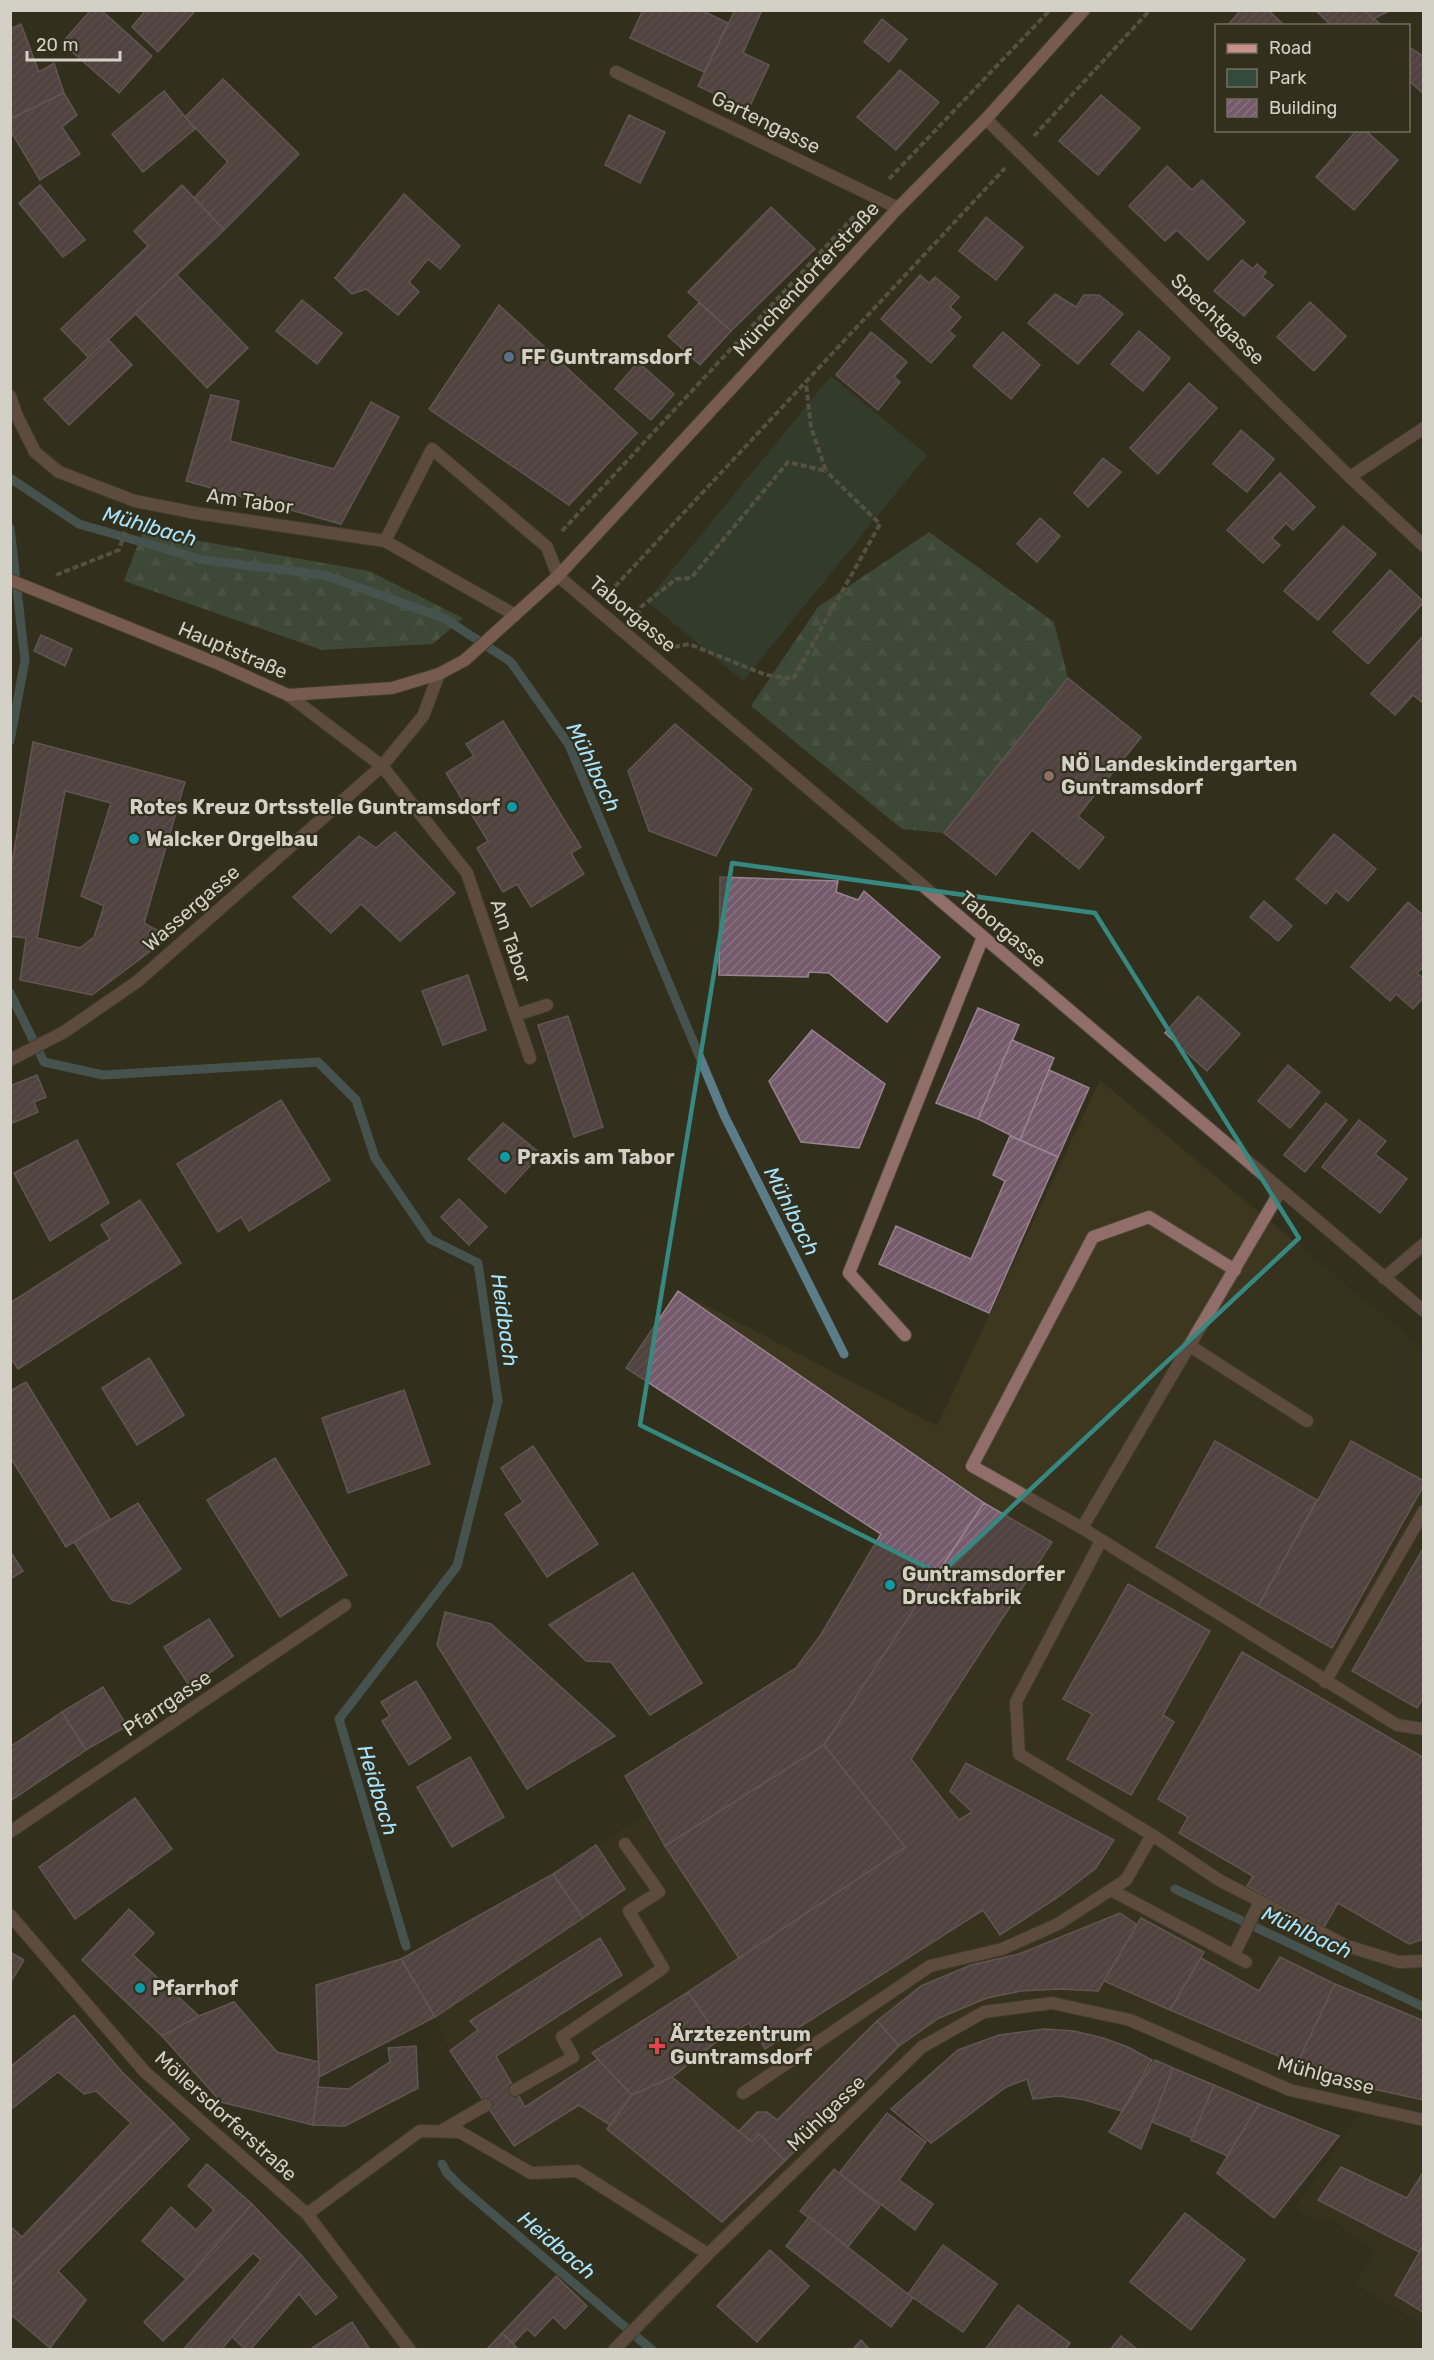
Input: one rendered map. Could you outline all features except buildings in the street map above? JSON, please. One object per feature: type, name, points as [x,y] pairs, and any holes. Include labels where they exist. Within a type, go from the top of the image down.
[{"type":"street","name":"Münchendorferstraße","points":[[558,576],[898,208],[986,119],[1084,10]]},
{"type":"street","name":"Gartengasse","points":[[616,72],[898,208]]},
{"type":"street","name":"Spechtgasse","points":[[986,119],[1350,477],[1424,546]]},
{"type":"street","name":"Am Tabor","points":[[10,396],[16,414],[35,452],[58,472],[135,501],[385,541],[515,615]]},
{"type":"street","points":[[1350,477],[1424,428]]},
{"type":"street","points":[[385,541],[432,449],[547,547],[558,576]]},
{"type":"street","name":"Taborgasse","points":[[558,576],[1424,1311]]},
{"type":"street","name":"Hauptstraße","points":[[10,580],[288,694],[392,688],[439,674],[465,660],[558,576]]},
{"type":"street","name":"Wassergasse","points":[[13,1059],[64,1032],[138,981],[382,765],[423,716],[439,674]]},
{"type":"street","name":"Am Tabor","points":[[288,694],[382,765],[467,873],[531,1058]]},
{"type":"street","points":[[905,1335],[849,1273],[982,937]]},
{"type":"street","points":[[516,1015],[547,1005]]},
{"type":"street","points":[[1082,1528],[1281,1190]]},
{"type":"street","points":[[1235,1270],[1149,1217],[1092,1237],[972,1466],[1082,1528],[1397,1725],[1424,1729]]},
{"type":"street","points":[[1384,1278],[1424,1244]]},
{"type":"street","points":[[1190,1346],[1307,1421]]},
{"type":"street","points":[[1325,1682],[1424,1511]]},
{"type":"street","points":[[1101,1540],[1016,1702],[1019,1754],[1152,1835],[1258,1907],[1347,1946],[1399,1962],[1424,1961]]},
{"type":"street","name":"Pfarrgasse","points":[[10,1832],[345,1605]]},
{"type":"street","points":[[743,2093],[930,1966],[1002,1949],[1058,1924],[1126,1880],[1152,1835]]},
{"type":"street","points":[[515,2090],[573,2057],[562,2037],[663,1968],[629,1911],[659,1892],[625,1844]]},
{"type":"street","points":[[1111,1890],[1246,1962]]},
{"type":"street","points":[[1234,1955],[1258,1907]]},
{"type":"street","name":"Möllersdorferstraße","points":[[10,1915],[145,2072],[307,2214],[410,2349]]},
{"type":"street","name":"Mühlgasse","points":[[617,2346],[708,2253],[922,2047],[984,2012],[1053,2003],[1130,2020],[1290,2090],[1424,2120]]},
{"type":"street","points":[[441,2131],[486,2105]]},
{"type":"street","points":[[307,2214],[420,2131],[460,2132],[531,2173],[577,2171],[708,2253]]},
{"type":"path","points":[[547,547],[874,195],[1050,10]]},
{"type":"path","points":[[595,608],[1150,10]]},
{"type":"path","points":[[648,653],[689,644],[766,675],[793,679],[880,524],[826,471],[811,427],[805,382]]},
{"type":"path","points":[[627,635],[642,607],[676,579],[691,578],[788,462],[826,471]]},
{"type":"path","points":[[47,594],[56,573],[118,550],[126,529]]},
{"type":"highlighted area","points":[[732,863],[1095,913],[1299,1238],[940,1574],[640,1425]]},
{"type":"shaded area","points":[[1100,1080],[1423,1349],[1424,2008],[1420,2014],[1424,2016],[1423,2325],[1356,2283],[1376,2252],[1325,2214],[1318,2221],[1295,2208],[1359,2115],[1130,2020],[1053,2003],[984,2012],[922,2047],[708,2254],[577,2171],[531,2173],[450,2051],[435,2017],[401,1959],[553,1874],[647,1815],[625,1776],[796,1668],[820,1636],[881,1534],[626,1368],[678,1291],[937,1426]]},
{"type":"green space","points":[[831,376],[927,455],[743,681],[647,601]]},
{"type":"green space","points":[[143,531],[369,571],[463,618],[433,644],[322,650],[124,581]]},
{"type":"green space","points":[[929,532],[1054,622],[1068,678],[944,833],[902,829],[751,706],[818,607]]},
{"type":"waterway","name":"Mühlbach","points":[[10,478],[79,524],[204,560],[324,575],[444,618],[511,662],[569,745],[724,1115],[844,1354]]},
{"type":"waterway","name":"Heidbach","points":[[10,528],[25,660],[10,741]]},
{"type":"waterway","name":"Heidbach","points":[[10,993],[44,1062],[103,1075],[318,1062],[356,1100],[375,1158],[430,1239],[478,1263],[498,1401],[457,1566],[339,1719],[406,1946]]},
{"type":"waterway","name":"Mühlbach","points":[[1175,1889],[1424,2007]]},
{"type":"waterway","name":"Heidbach","points":[[442,2164],[447,2173],[461,2187],[652,2350]]},
{"type":"place","name":"FF Guntramsdorf","points":[[509,357]]},
{"type":"place","name":"NÖ Landeskindergarten Guntramsdorf","points":[[1049,776]]},
{"type":"place","name":"Rotes Kreuz Ortsstelle Guntramsdorf","points":[[512,807]]},
{"type":"place","name":"Walcker Orgelbau","points":[[134,839]]},
{"type":"place","name":"Praxis am Tabor","points":[[505,1157]]},
{"type":"place","name":"Guntramsdorfer Druckfabrik","points":[[890,1585]]},
{"type":"place","name":"Pfarrhof","points":[[140,1988]]},
{"type":"place","name":"Ärztezentrum Guntramsdorf","points":[[657,2046]]}]
